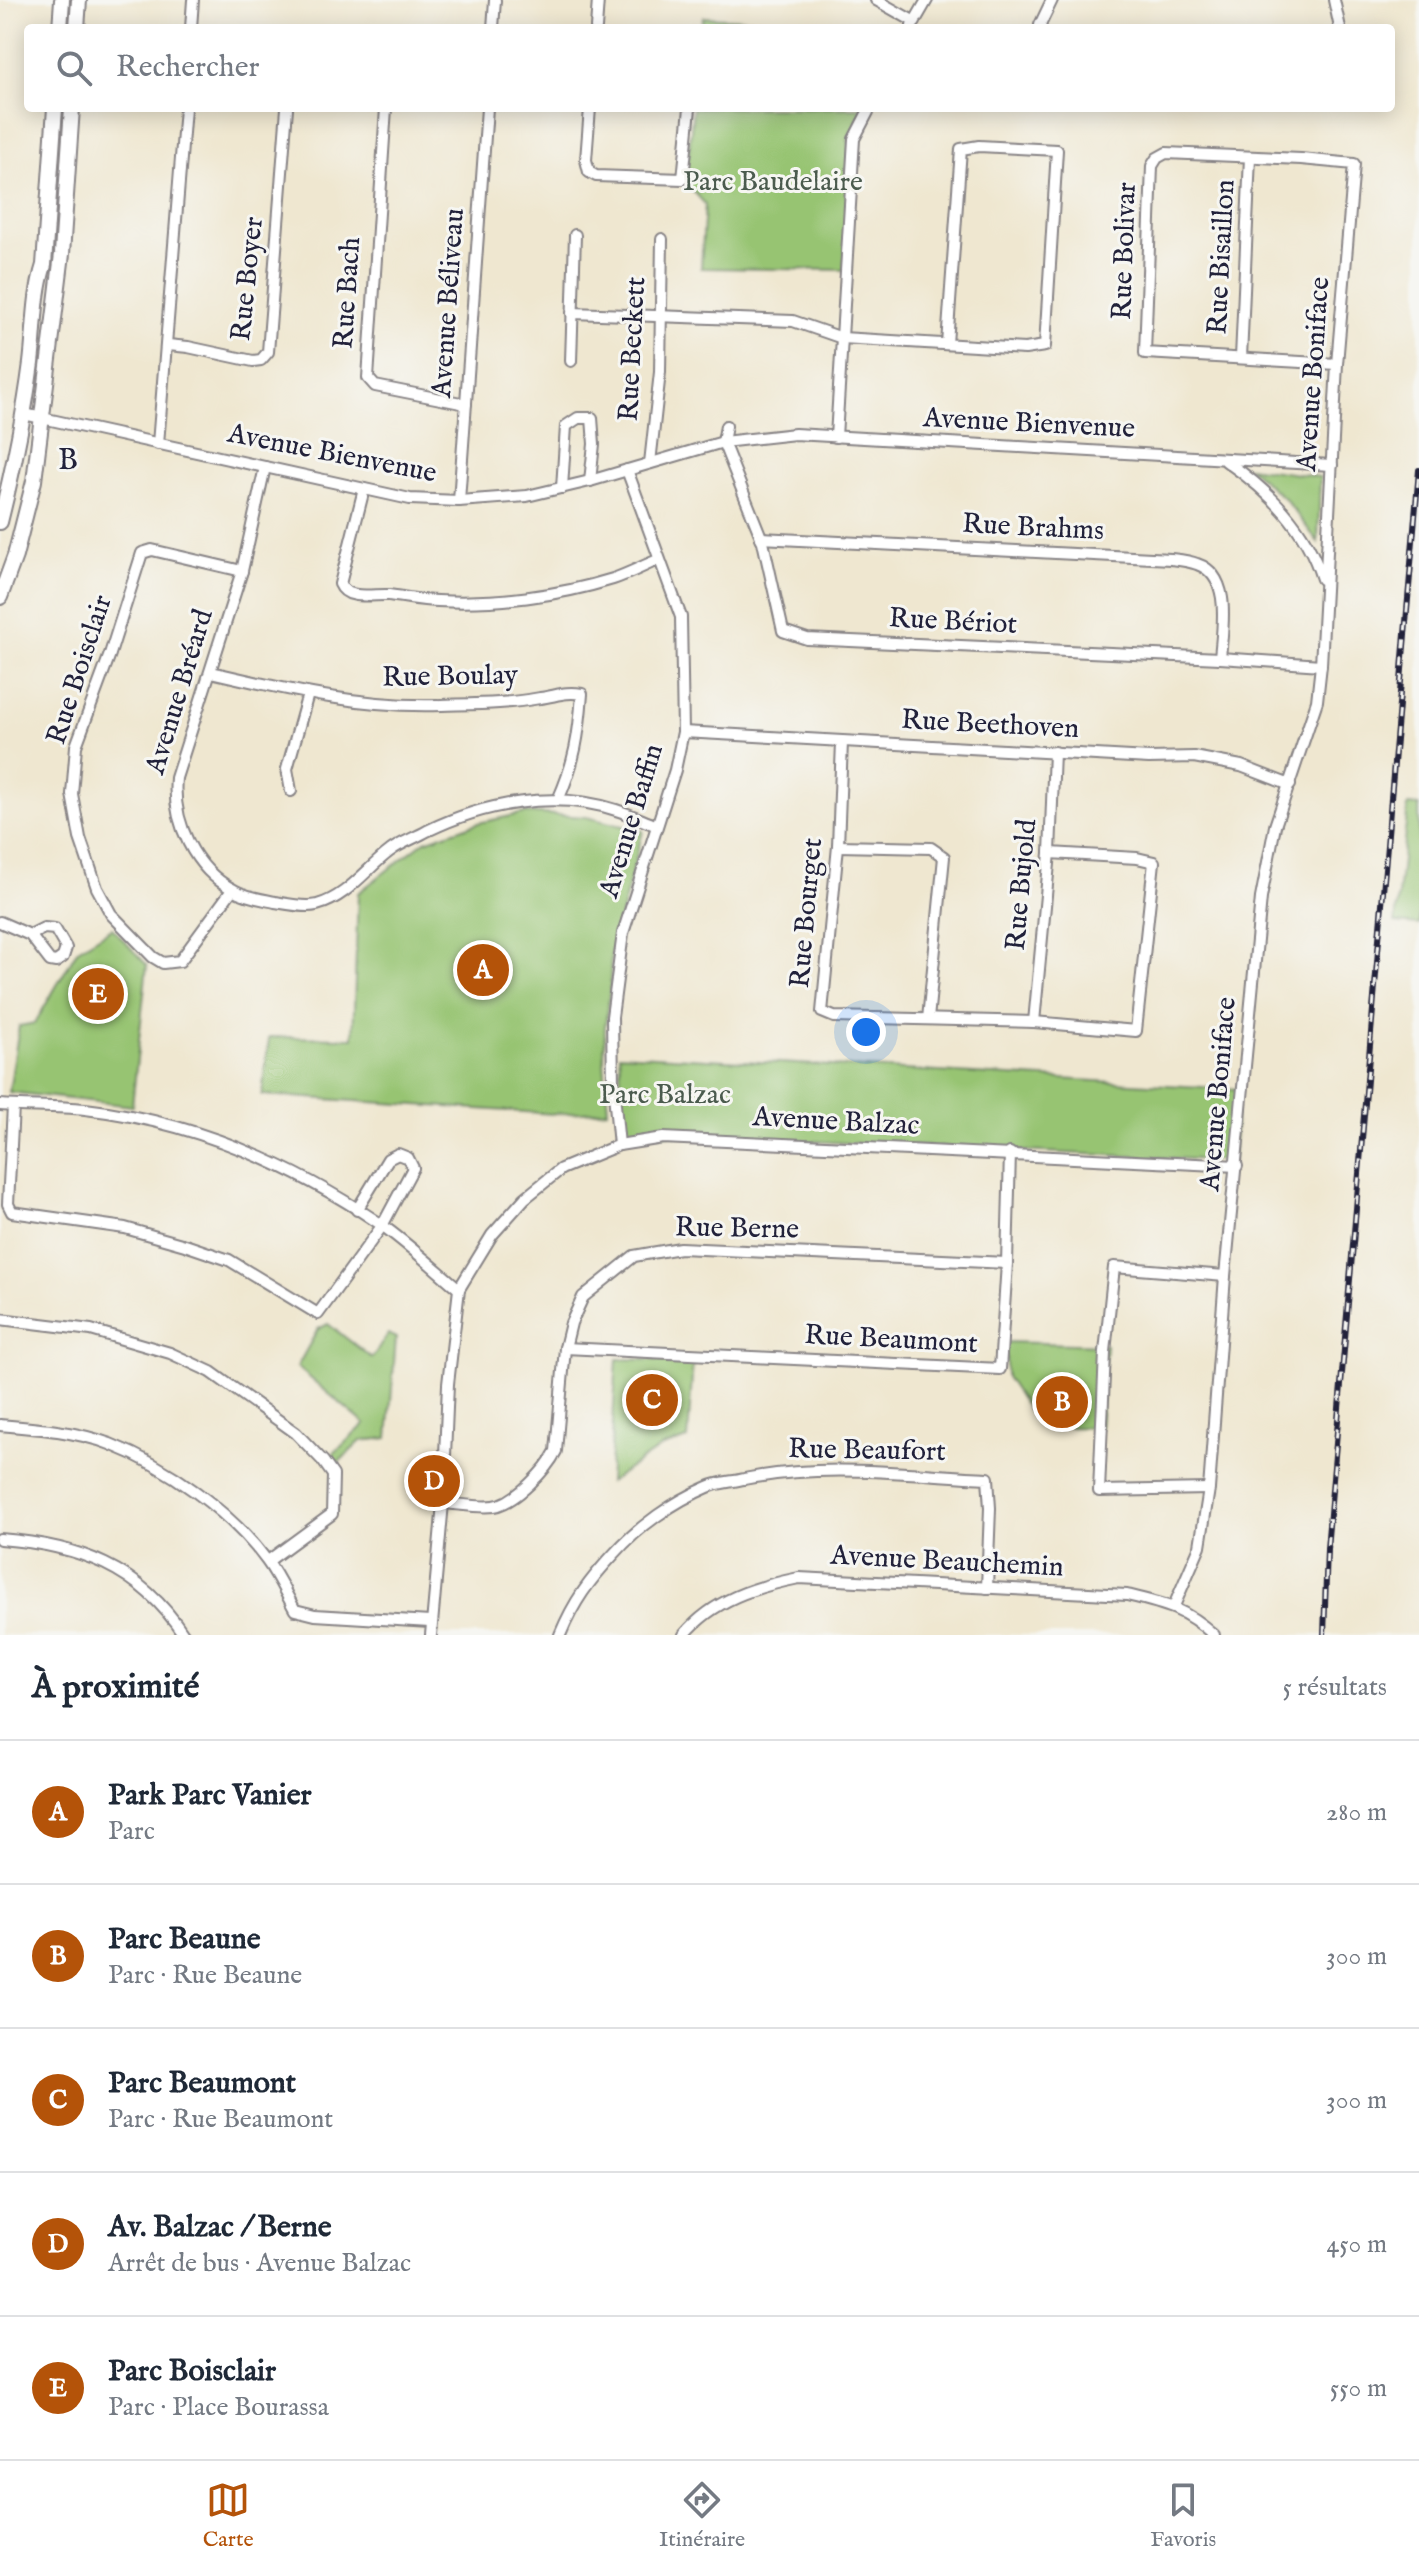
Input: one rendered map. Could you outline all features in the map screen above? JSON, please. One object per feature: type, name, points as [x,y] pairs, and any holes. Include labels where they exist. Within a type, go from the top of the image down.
[{"type":"main road","points":[[60,24],[62,0]]},
{"type":"main road","points":[[77,24],[79,0]]},
{"type":"main road","points":[[0,522],[24,414],[39,282],[44,265],[55,112]]},
{"type":"main road","points":[[0,597],[15,556],[30,496],[43,418],[62,254],[72,112]]},
{"type":"street","points":[[193,0],[193,24]]},
{"type":"street","points":[[493,24],[495,0]]},
{"type":"street","points":[[596,24],[598,0]]},
{"type":"street","points":[[876,0],[912,24]]},
{"type":"street","points":[[914,24],[927,0]]},
{"type":"street","points":[[1040,24],[1052,0]]},
{"type":"street","points":[[1334,0],[1339,24]]},
{"type":"street","points":[[158,444],[185,112]]},
{"type":"street","name":"Rue Boyer","points":[[168,345],[182,345],[253,361],[261,360],[268,352],[287,112]]},
{"type":"street","name":"Rue Bach","points":[[386,112],[368,378],[378,386],[466,404]]},
{"type":"street","name":"Avenue Béliveau","points":[[459,501],[487,112]]},
{"type":"street","points":[[590,112],[586,160],[589,172],[596,176],[683,179],[690,112]]},
{"type":"street","points":[[836,437],[854,139],[868,112]]},
{"type":"street","points":[[572,313],[793,321],[842,338],[1025,349],[1045,346],[1057,150],[979,146],[961,149],[947,344]]},
{"type":"street","name":"Rue Bolivar","points":[[1337,364],[1145,353],[1152,166],[1157,158],[1166,153],[1354,164]]},
{"type":"street","name":"Rue Bisaillon","points":[[1241,358],[1250,157]]},
{"type":"street","name":"Avenue Boniface","points":[[1174,1606],[1200,1546],[1209,1489],[1225,1276],[1261,898],[1275,826],[1317,701],[1337,364],[1354,164]]},
{"type":"street","points":[[571,361],[575,235]]},
{"type":"street","name":"Rue Beckett","points":[[650,463],[660,372],[662,239]]},
{"type":"street","name":"Avenue Bienvenue","points":[[24,414],[410,499],[459,501],[527,496],[723,442],[795,434],[1332,465]]},
{"type":"street","points":[[562,488],[566,426],[578,418],[592,418],[594,444],[590,481]]},
{"type":"street","points":[[723,442],[726,426]]},
{"type":"street","name":"Rue Bériot","points":[[723,442],[761,538],[783,631],[807,639],[1321,665]]},
{"type":"street","name":"Avenue Boniface","points":[[1224,460],[1275,499],[1316,558],[1325,587]]},
{"type":"street","name":"Avenue Bréard","points":[[265,467],[242,571],[176,778],[176,804],[183,831],[193,851],[209,870],[232,890],[257,899],[316,905],[343,893],[391,850],[442,824],[486,809],[524,801],[558,800],[615,809],[655,825]]},
{"type":"street","name":"Avenue Baffin","points":[[619,1145],[613,1084],[612,1017],[623,933],[675,770],[683,732],[681,617],[627,470]]},
{"type":"street","points":[[364,489],[340,584],[343,591],[351,595],[388,595],[438,601],[557,593],[614,579],[658,560]]},
{"type":"street","name":"Rue Brahms","points":[[761,538],[1171,559],[1199,564],[1211,574],[1221,589],[1220,658]]},
{"type":"street","name":"Rue Boisclair","points":[[232,890],[180,961],[163,963],[153,957],[111,914],[97,888],[80,838],[72,794],[76,746],[110,654],[142,553],[152,550],[242,571]]},
{"type":"street","name":"Rue Boulay","points":[[211,672],[308,694],[382,704],[442,705],[541,698],[567,691],[582,694],[571,771],[558,800]]},
{"type":"street","points":[[291,791],[287,769],[308,694]]},
{"type":"street","name":"Rue Beethoven","points":[[683,732],[1149,758],[1194,757],[1241,766],[1290,785]]},
{"type":"street","name":"Rue Bourget","points":[[842,742],[838,846],[822,1012],[834,1017],[1034,1022],[1136,1031],[1154,862],[1137,858],[1050,853]]},
{"type":"street","name":"Rue Bujold","points":[[1034,1022],[1050,853],[1054,752]]},
{"type":"street","points":[[838,846],[931,848],[944,857],[928,1019]]},
{"type":"street","points":[[0,922],[30,935]]},
{"type":"street","points":[[0,1105],[84,1109],[174,1127],[238,1147],[329,1191],[382,1226],[459,1289]]},
{"type":"street","points":[[13,1106],[8,1204],[12,1212],[125,1228],[185,1245],[229,1260],[318,1314],[382,1226],[413,1168],[408,1158],[398,1154],[388,1159],[357,1210]]},
{"type":"street","name":"Avenue Balzac","points":[[431,1635],[443,1503],[448,1384],[459,1289],[492,1235],[525,1198],[561,1169],[619,1145],[663,1138],[1237,1166]]},
{"type":"street","name":"Rue Beaumont","points":[[565,1348],[1000,1369],[1010,1153]]},
{"type":"street","name":"Rue Berne","points":[[443,1503],[496,1506],[509,1501],[548,1466],[556,1451],[565,1348],[571,1323],[583,1297],[634,1256],[680,1248],[1007,1263]]},
{"type":"street","points":[[1209,1489],[1099,1491],[1105,1352],[1114,1267],[1225,1276]]},
{"type":"street","points":[[0,1319],[91,1330],[170,1353],[211,1372],[296,1433],[333,1475],[332,1514],[268,1561]]},
{"type":"street","points":[[0,1425],[63,1433],[107,1443],[146,1460],[224,1514],[268,1561],[295,1610],[315,1615],[430,1622]]},
{"type":"street","name":"Rue Beaufort","points":[[560,1635],[572,1606],[633,1533],[679,1502],[710,1486],[765,1475],[832,1469],[988,1478],[987,1588]]},
{"type":"street","points":[[0,1539],[51,1544],[110,1565],[146,1591],[167,1611],[184,1635]]},
{"type":"street","name":"Avenue Beauchemin","points":[[684,1635],[693,1624],[733,1597],[756,1587],[799,1578],[1127,1595],[1174,1606],[1214,1635]]},
{"type":"green space","points":[[703,17],[813,24],[702,24]]},
{"type":"green space","name":"Parc Baudelaire","points":[[693,112],[861,112],[849,138],[844,270],[701,268],[705,204],[686,183]]},
{"type":"green space","points":[[1248,467],[1320,477],[1318,542],[1285,499]]},
{"type":"green space","points":[[1408,805],[1419,806],[1419,925],[1395,923]]},
{"type":"green space","points":[[525,813],[586,817],[643,831],[611,953],[604,1061],[608,1110],[554,1114],[262,1095],[269,1037],[353,1038],[358,893],[425,841],[478,823]]},
{"type":"green space","points":[[112,928],[147,965],[132,1106],[9,1092],[19,1026],[35,1023],[78,949]]},
{"type":"green space","name":"Parc Balzac","points":[[619,1054],[1237,1089],[1233,1161],[659,1134],[625,1137]]},
{"type":"green space","points":[[328,1324],[372,1358],[388,1334],[396,1338],[388,1438],[361,1441],[338,1463],[332,1455],[365,1424],[297,1367],[318,1329]]},
{"type":"green space","points":[[1006,1342],[1106,1345],[1100,1428],[1039,1426],[1006,1377]]},
{"type":"green space","points":[[617,1359],[693,1361],[688,1439],[660,1448],[609,1482]]},
{"type":"railway","points":[[1324,1635],[1327,1549],[1419,470]]},
{"type":"place","name":"Park Parc Vanier","points":[[483,970]]},
{"type":"place","name":"Parc Boisclair","points":[[98,994]]},
{"type":"place","name":"Parc Beaumont","points":[[652,1400]]},
{"type":"place","name":"Parc Beaune","points":[[1062,1402]]},
{"type":"place","name":"Av. Balzac / Berne","points":[[434,1481]]},
{"type":"district","name":"B","points":[[69,461]]}]
